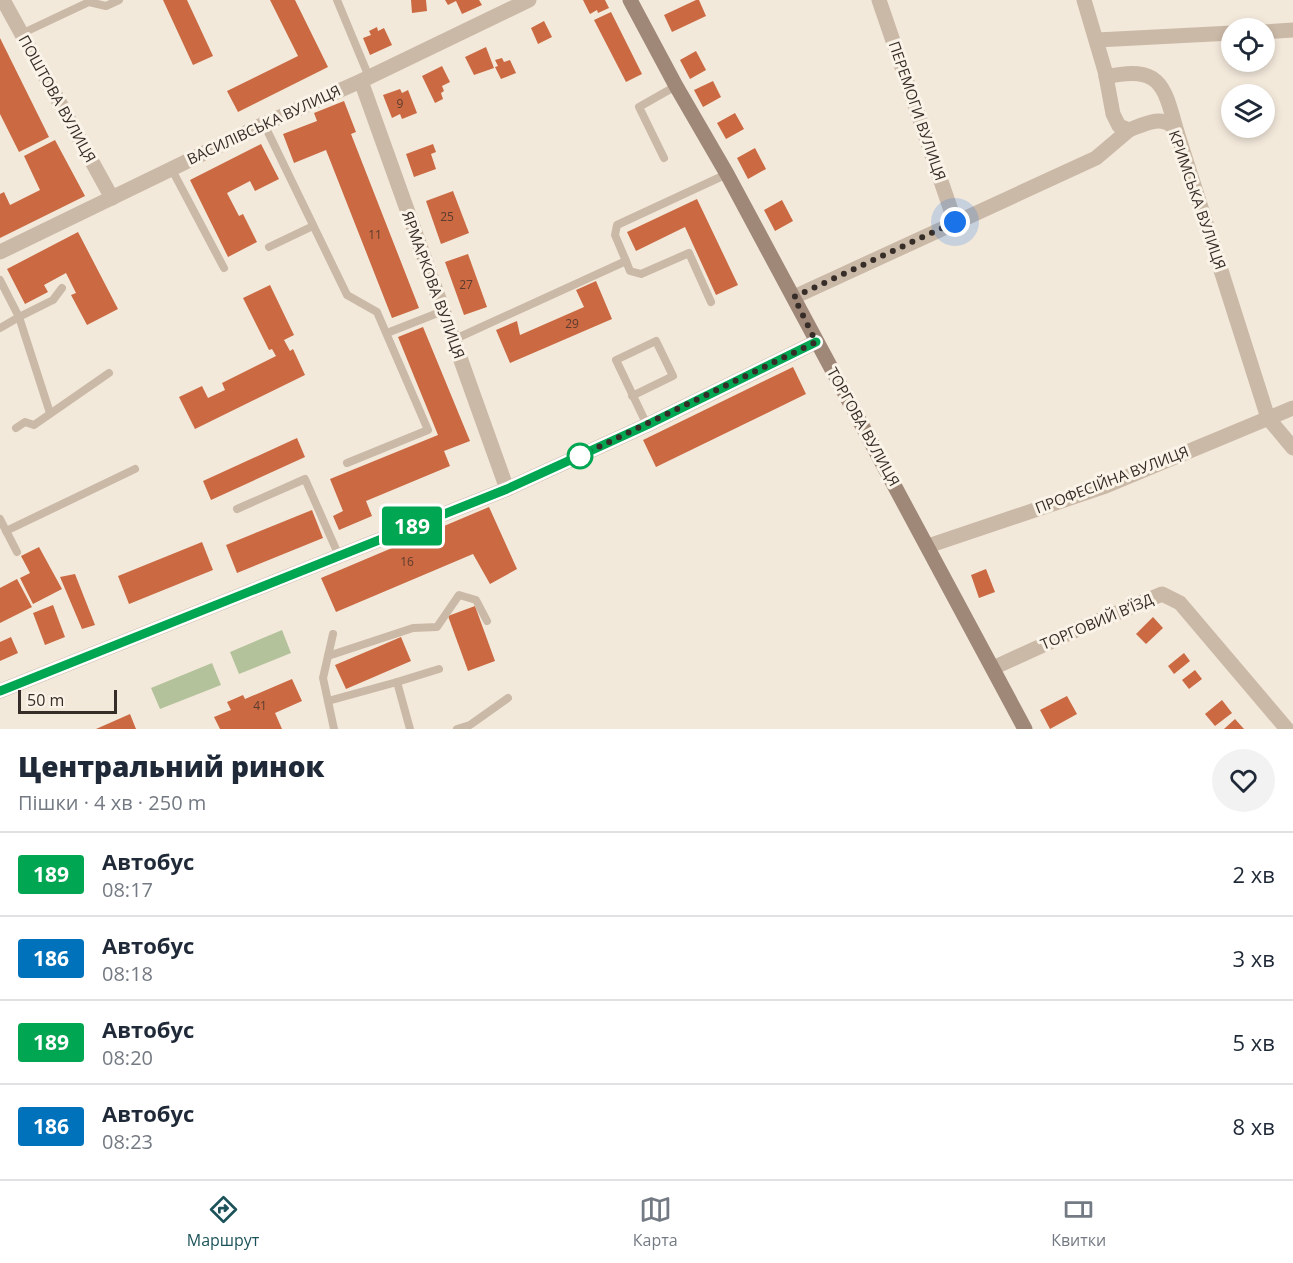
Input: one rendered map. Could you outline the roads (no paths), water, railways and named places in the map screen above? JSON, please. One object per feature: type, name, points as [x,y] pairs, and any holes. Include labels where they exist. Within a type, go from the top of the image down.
[{"type":"street","name":"ПОШТОВА ВУЛИЦЯ","points":[[3,0],[112,198]]},
{"type":"street","name":"ВАСИЛІВСЬКА ВУЛИЦЯ","points":[[0,252],[171,168],[365,79],[529,0]]},
{"type":"street","name":"ТОРГОВА ВУЛИЦЯ","points":[[630,0],[676,86],[728,174],[1025,729]]},
{"type":"street","name":"ПЕРЕМОГИ ВУЛИЦЯ","points":[[879,0],[955,222]]},
{"type":"street","points":[[794,297],[1096,158],[1129,130],[1119,126],[1113,114],[1097,40],[1084,0]]},
{"type":"street","points":[[1275,31],[1293,30]]},
{"type":"street","points":[[1097,40],[1221,34]]},
{"type":"street","points":[[1106,77],[1137,73],[1148,75],[1156,80],[1166,95],[1177,132]]},
{"type":"street","name":"ЯРМАРКОВА ВУЛИЦЯ","points":[[365,79],[453,340],[507,489]]},
{"type":"street","points":[[1096,158],[1109,137],[1113,114]]},
{"type":"street","name":"КРИМСЬКА ВУЛИЦЯ","points":[[1129,130],[1159,120],[1168,122],[1177,132],[1268,418],[1293,447]]},
{"type":"street","points":[[0,691],[507,489],[647,425],[816,342]]},
{"type":"street","name":"ПРОФЕСІЙНА ВУЛИЦЯ","points":[[928,546],[1102,487],[1293,408]]},
{"type":"street","name":"ТОРГОВИЙ В’ЇЗД","points":[[993,668],[1162,594],[1180,603],[1287,729]]},
{"type":"lane","points":[[21,34],[89,2],[106,6],[119,0]]},
{"type":"lane","points":[[337,0],[365,79]]},
{"type":"lane","points":[[664,158],[639,107],[676,86]]},
{"type":"lane","points":[[264,124],[347,295],[377,312],[428,430],[347,463]]},
{"type":"lane","points":[[171,168],[224,268]]},
{"type":"lane","points":[[711,302],[689,253],[641,274],[630,271],[615,235],[617,225],[728,174]]},
{"type":"lane","points":[[269,247],[313,226]]},
{"type":"lane","points":[[453,340],[626,261]]},
{"type":"lane","points":[[0,280],[19,317],[50,413]]},
{"type":"lane","points":[[0,328],[52,300],[62,288]]},
{"type":"lane","points":[[387,333],[443,311]]},
{"type":"lane","points":[[633,396],[673,376],[656,341],[616,360],[633,396],[647,425]]},
{"type":"lane","points":[[16,428],[25,422],[34,425],[109,373]]},
{"type":"lane","points":[[6,531],[135,470]]},
{"type":"lane","points":[[237,508],[305,479],[339,556]]},
{"type":"lane","points":[[0,519],[17,552]]},
{"type":"lane","points":[[328,656],[413,628],[437,627],[459,595],[476,600],[487,621]]},
{"type":"lane","points":[[333,634],[323,678],[334,729]]},
{"type":"lane","points":[[328,701],[439,669]]},
{"type":"lane","points":[[397,682],[410,729]]},
{"type":"lane","points":[[458,729],[470,725],[508,698]]}]
